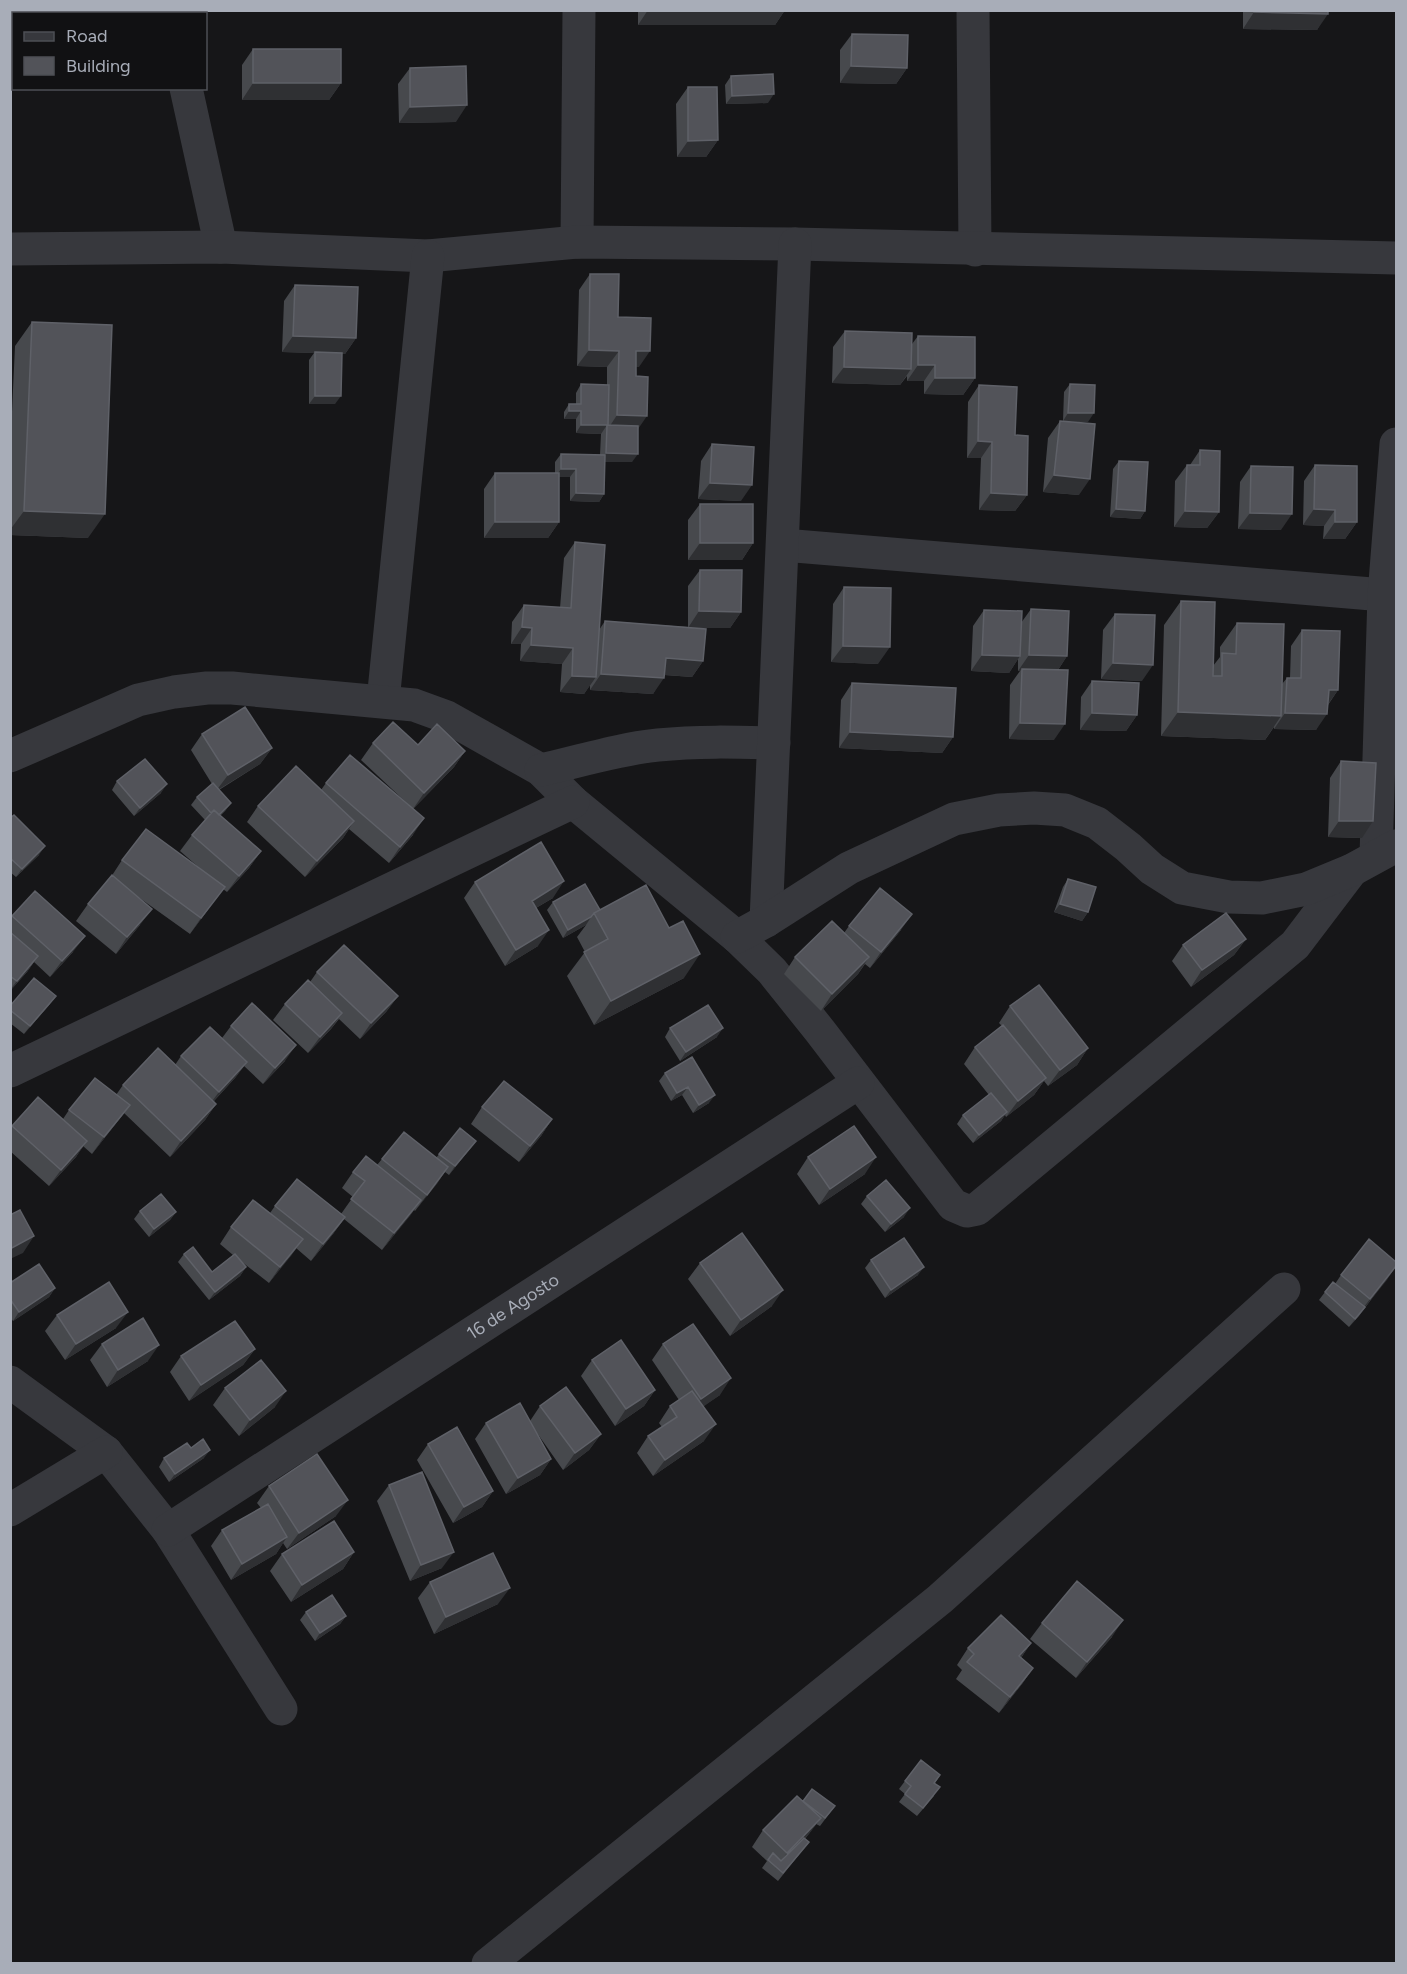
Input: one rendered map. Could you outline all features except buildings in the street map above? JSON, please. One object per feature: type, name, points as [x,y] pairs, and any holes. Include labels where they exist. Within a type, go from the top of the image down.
[{"type":"street","points":[[577,242],[579,10]]},
{"type":"street","points":[[973,10],[975,250]]},
{"type":"street","points":[[186,90],[221,247]]},
{"type":"street","points":[[10,249],[221,247],[428,256],[577,242],[795,244],[975,250],[1396,258]]},
{"type":"street","points":[[766,921],[795,244]]},
{"type":"street","points":[[383,701],[428,256]]},
{"type":"street","points":[[10,756],[138,700],[207,688],[232,688],[383,701],[414,705],[447,717],[541,771],[573,802],[737,937],[772,971],[820,1030],[858,1083],[953,1205],[967,1211],[977,1209],[1295,945],[1375,858],[1384,595],[1396,444]]},
{"type":"street","points":[[783,545],[1384,595]]},
{"type":"street","points":[[541,771],[658,745],[721,742],[774,743]]},
{"type":"street","points":[[10,1071],[573,802]]},
{"type":"street","points":[[737,937],[849,868],[954,819],[999,810],[1034,808],[1065,810],[1096,823],[1152,869],[1182,888],[1229,897],[1263,898],[1306,889],[1375,858]]},
{"type":"street","name":"16 de Agosto","points":[[168,1530],[858,1083]]},
{"type":"street","points":[[488,1964],[940,1599],[1284,1289]]},
{"type":"street","points":[[10,1382],[106,1452],[168,1530],[281,1709]]},
{"type":"street","points":[[10,1510],[106,1452]]}]
